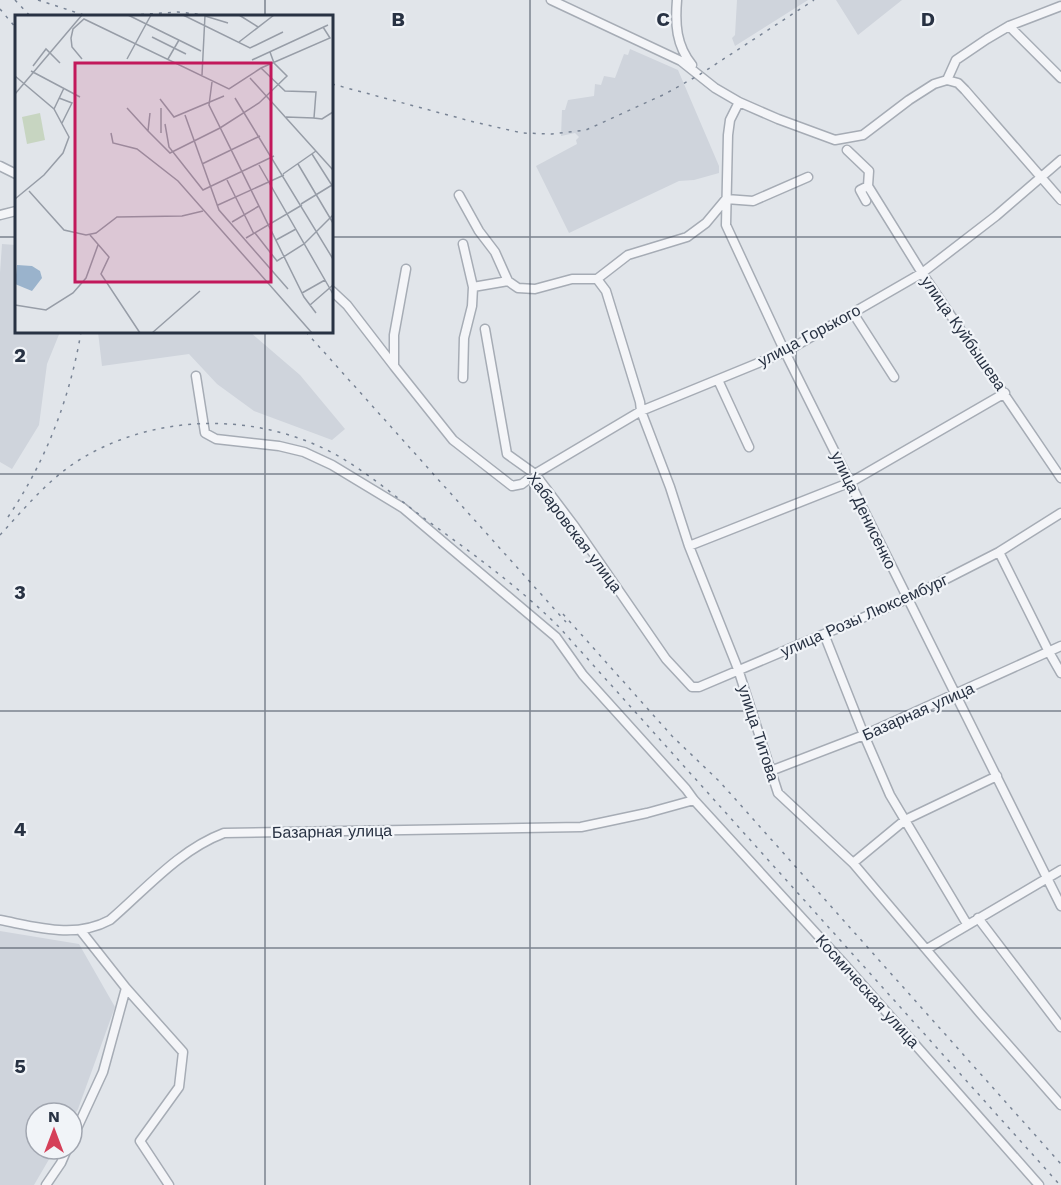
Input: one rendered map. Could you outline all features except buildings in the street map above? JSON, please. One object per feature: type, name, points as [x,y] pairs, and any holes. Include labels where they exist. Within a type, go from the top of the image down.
[{"type":"street","points":[[551,0],[681,61],[715,88],[739,102],[836,140],[863,135],[934,84],[947,80],[958,83],[1061,200]]},
{"type":"street","points":[[677,0],[677,34],[680,48],[699,75]]},
{"type":"street","points":[[947,80],[956,60],[1009,26],[1061,6]]},
{"type":"street","points":[[1009,26],[1061,78]]},
{"type":"street","name":"улица Денисенко","points":[[739,102],[730,120],[728,135],[726,225],[785,352],[1061,906]]},
{"type":"street","name":"улица Куйбышева","points":[[847,150],[869,171],[868,186],[922,273],[1061,478]]},
{"type":"street","name":"улица Горького","points":[[394,366],[453,440],[512,486],[522,484],[641,411],[785,352],[922,273],[1042,179],[1061,160]]},
{"type":"street","points":[[0,166],[15,174]]},
{"type":"street","points":[[459,195],[479,231],[495,252],[508,281],[518,288],[535,289],[572,279],[597,279],[628,255],[687,237],[706,223],[726,199],[753,201],[808,177]]},
{"type":"street","name":"улица Куйбышева","points":[[866,201],[861,190],[868,186]]},
{"type":"street","points":[[0,214],[15,211]]},
{"type":"street","points":[[463,244],[473,287],[472,306],[464,338],[463,378]]},
{"type":"street","points":[[394,366],[394,335],[406,269]]},
{"type":"street","name":"улица Титова","points":[[597,279],[606,291],[641,411],[689,546],[738,669],[773,770],[778,793],[853,863],[1061,1105]]},
{"type":"street","points":[[473,287],[508,281]]},
{"type":"street","points":[[333,292],[347,305],[394,366]]},
{"type":"street","points":[[853,313],[894,377]]},
{"type":"street","name":"Хабаровская улица","points":[[485,329],[507,454],[535,474],[575,527],[666,659],[692,687]]},
{"type":"street","name":"Космическая улица","points":[[196,376],[206,433],[216,439],[279,446],[304,452],[332,465],[403,508],[556,637],[583,675],[845,965],[1039,1185]]},
{"type":"street","points":[[717,380],[749,447]]},
{"type":"street","points":[[689,546],[851,482],[1005,393]]},
{"type":"street","name":"улица Розы Люксембург","points":[[692,687],[699,687],[908,599],[999,552],[1061,513]]},
{"type":"street","points":[[999,552],[1048,652],[1061,673]]},
{"type":"street","points":[[824,634],[864,735],[891,795],[967,924]]},
{"type":"street","name":"Базарная улица","points":[[773,770],[864,735],[1061,646]]},
{"type":"street","points":[[853,863],[905,820],[997,776]]},
{"type":"street","name":"Базарная улица","points":[[0,920],[60,931],[81,931],[100,926],[110,920],[185,854],[206,840],[224,833],[582,827],[694,800]]},
{"type":"street","points":[[927,949],[1061,870]]},
{"type":"street","points":[[978,918],[1061,1027]]},
{"type":"street","points":[[81,931],[126,988],[183,1052],[179,1087],[140,1141],[169,1185]]},
{"type":"street","points":[[84,1113],[103,1072],[126,988]]},
{"type":"street","points":[[46,1185],[62,1161]]},
{"type":"shaded area","points":[[737,0],[808,0],[735,46],[732,38],[735,35]]},
{"type":"shaded area","points":[[836,0],[902,0],[858,35]]},
{"type":"shaded area","points":[[630,49],[678,70],[719,166],[719,173],[694,180],[679,181],[569,233],[536,166],[577,144],[576,140],[579,137],[575,133],[561,136],[562,110],[565,110],[568,100],[594,96],[595,84],[601,85],[604,76],[615,78],[624,54],[628,55]]},
{"type":"shaded area","points":[[2,244],[15,245],[15,333],[60,333],[47,364],[39,425],[12,469],[0,462]]},
{"type":"shaded area","points":[[98,333],[251,333],[300,375],[345,429],[332,440],[254,411],[217,384],[189,354],[102,366]]},
{"type":"shaded area","points":[[0,931],[79,944],[115,1007],[81,1101],[24,1101],[24,1161],[48,1161],[34,1185],[0,1185]]},
{"type":"railway","points":[[15,0],[29,15]]},
{"type":"railway","points":[[38,0],[84,15]]},
{"type":"railway","points":[[333,84],[522,133],[552,134],[586,130],[665,94],[699,75],[814,0]]},
{"type":"railway","points":[[0,9],[15,27]]},
{"type":"railway","points":[[132,15],[178,12],[205,15]]},
{"type":"railway","points":[[8,517],[34,474],[55,428],[70,381],[81,333]]},
{"type":"railway","points":[[307,333],[566,622]]},
{"type":"railway","points":[[0,535],[36,496],[76,462],[106,446],[139,434],[173,426],[242,425],[276,431],[309,442],[340,457],[372,478],[492,569],[559,627],[1060,1185]]},
{"type":"railway","points":[[563,614],[672,736],[720,782],[1061,1164]]}]
